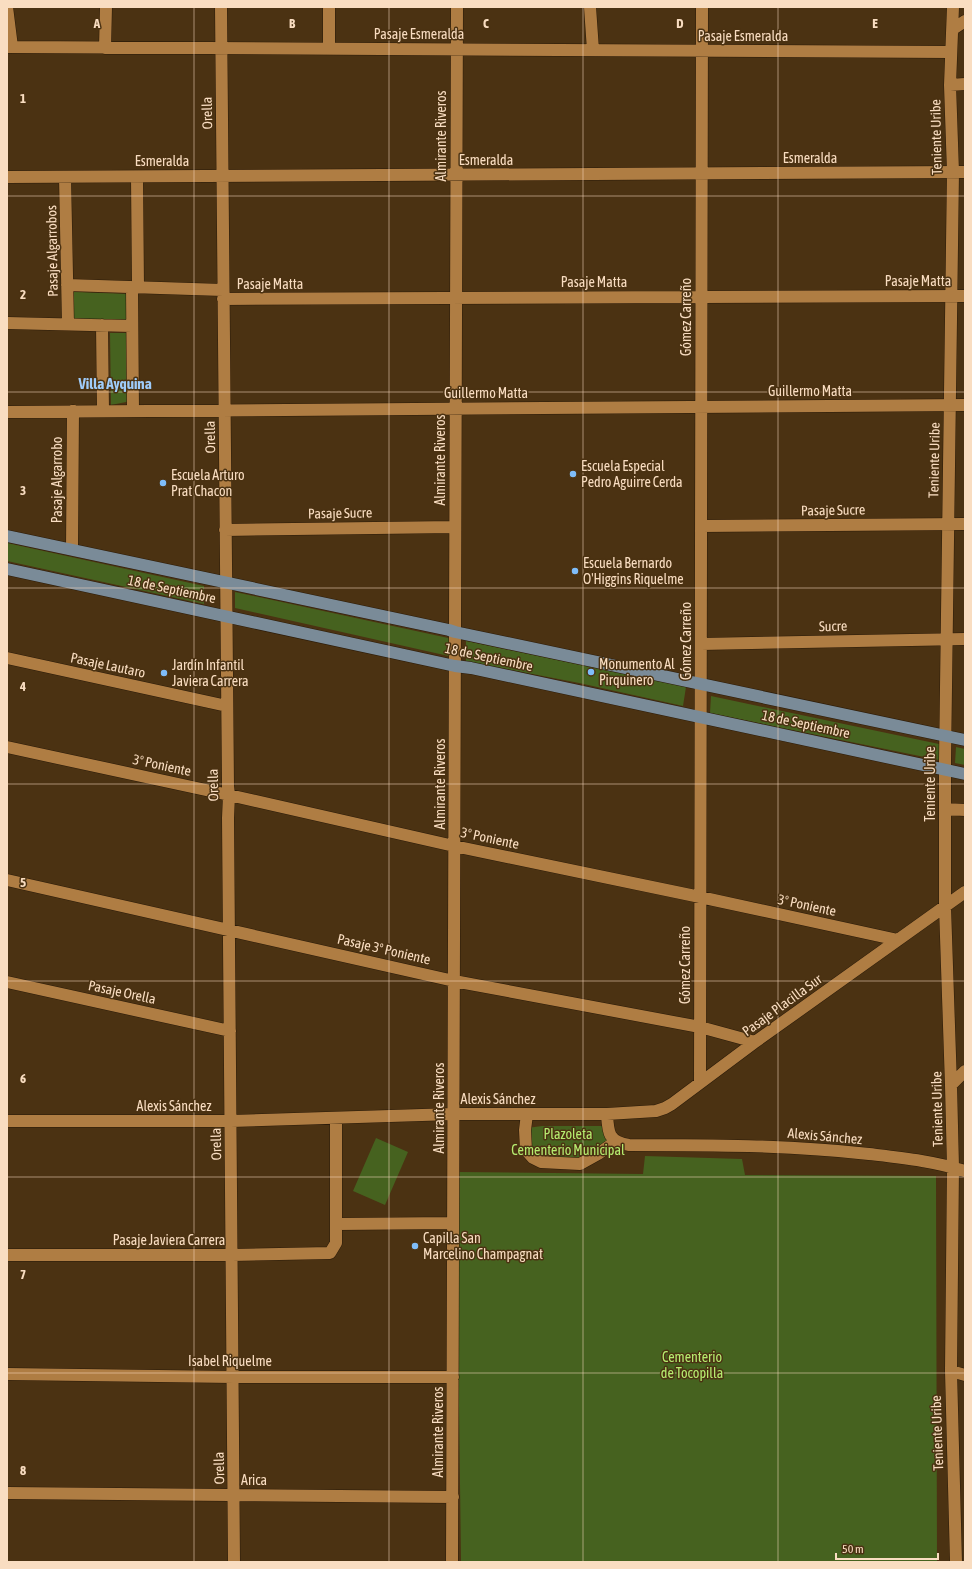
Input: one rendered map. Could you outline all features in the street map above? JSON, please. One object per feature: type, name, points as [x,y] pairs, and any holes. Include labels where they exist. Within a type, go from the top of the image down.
[{"type":"main road","name":"18 de Septiembre","points":[[7,536],[945,737],[965,740]]},
{"type":"main road","name":"18 de Septiembre","points":[[7,569],[965,774]]},
{"type":"street","points":[[7,7],[10,47]]},
{"type":"street","points":[[105,48],[106,7]]},
{"type":"street","name":"Orella","points":[[221,7],[227,706],[228,786],[230,795],[228,818],[234,1562]]},
{"type":"street","points":[[329,7],[329,49]]},
{"type":"street","name":"Almirante Riveros","points":[[452,1562],[457,7]]},
{"type":"street","points":[[590,7],[593,50]]},
{"type":"street","name":"Gómez Carreño","points":[[700,1083],[702,7]]},
{"type":"street","name":"Teniente Uribe","points":[[952,7],[953,29],[950,85],[953,172],[945,737],[945,908],[953,1167],[950,1371],[956,1562]]},
{"type":"street","points":[[953,29],[965,21]]},
{"type":"street","name":"Pasaje Esmeralda","points":[[10,47],[951,52]]},
{"type":"street","points":[[950,85],[965,84]]},
{"type":"street","name":"Esmeralda","points":[[7,177],[965,172]]},
{"type":"street","name":"Pasaje Algarrobos","points":[[65,177],[68,324]]},
{"type":"street","points":[[133,411],[132,326],[135,287],[137,177]]},
{"type":"street","name":"Pasaje Matta","points":[[67,285],[135,287],[223,294],[456,298],[965,296]]},
{"type":"street","points":[[7,323],[132,326]]},
{"type":"street","points":[[102,325],[103,411]]},
{"type":"street","name":"Guillermo Matta","points":[[7,412],[965,405]]},
{"type":"street","name":"Pasaje Algarrobo","points":[[72,549],[73,411]]},
{"type":"street","name":"Pasaje Sucre","points":[[701,526],[965,524]]},
{"type":"street","name":"Pasaje Sucre","points":[[226,530],[455,527]]},
{"type":"street","name":"Sucre","points":[[701,644],[947,638],[965,639]]},
{"type":"street","name":"Pasaje Lautaro","points":[[7,658],[227,706]]},
{"type":"street","name":"3° Poniente","points":[[7,747],[230,795],[454,846],[898,940]]},
{"type":"street","points":[[945,809],[965,810]]},
{"type":"street","name":"Pasaje 3° Poniente","points":[[7,880],[454,981],[700,1027],[755,1042]]},
{"type":"street","name":"Pasaje Placilla Sur","points":[[606,1114],[660,1110],[672,1104],[755,1042],[945,908],[965,892]]},
{"type":"street","name":"Pasaje Orella","points":[[7,982],[230,1031]]},
{"type":"street","points":[[951,1085],[965,1071]]},
{"type":"street","name":"Alexis Sánchez","points":[[7,1121],[231,1121],[454,1114],[606,1114]]},
{"type":"street","points":[[527,1114],[525,1130],[526,1150],[533,1158],[541,1162],[580,1164],[616,1142],[608,1130],[606,1114]]},
{"type":"street","points":[[336,1118],[337,1224],[453,1223]]},
{"type":"street","name":"Alexis Sánchez","points":[[616,1142],[629,1145],[748,1145],[834,1150],[927,1161],[965,1171]]},
{"type":"street","name":"Pasaje Javiera Carrera","points":[[7,1255],[232,1255],[330,1253],[336,1243],[337,1224]]},
{"type":"street","points":[[950,1371],[965,1375]]},
{"type":"street","name":"Isabel Riquelme","points":[[7,1374],[233,1377],[453,1377]]},
{"type":"street","name":"Arica","points":[[7,1492],[453,1497]]},
{"type":"green space","points":[[74,292],[129,294],[129,321],[73,320]]},
{"type":"green space","points":[[110,333],[128,333],[131,401],[111,405]]},
{"type":"green space","points":[[7,543],[204,586],[204,604],[7,561]]},
{"type":"green space","points":[[235,592],[453,639],[453,657],[235,608]]},
{"type":"green space","points":[[466,641],[686,687],[683,706],[579,683],[466,661]]},
{"type":"green space","points":[[711,696],[939,744],[939,760],[710,713]]},
{"type":"green space","points":[[956,747],[965,749],[965,765],[955,763]]},
{"type":"green space","name":"Plazoleta Cementerio Municipal","points":[[542,1126],[607,1126],[609,1139],[595,1149],[578,1158],[545,1158],[532,1153],[527,1128]]},
{"type":"green space","points":[[376,1138],[408,1152],[385,1205],[353,1191]]},
{"type":"green space","name":"Cementerio de Tocopilla","points":[[645,1156],[742,1159],[745,1175],[936,1176],[937,1562],[461,1562],[456,1172],[643,1174]]},
{"type":"place","name":"Escuela Especial Pedro Aguirre Cerda","points":[[573,474]]},
{"type":"place","name":"Escuela Arturo Prat Chacon","points":[[163,483]]},
{"type":"place","name":"Escuela Bernardo O'Higgins Riquelme","points":[[575,571]]},
{"type":"place","name":"Monumento Al Pirquinero","points":[[591,672]]},
{"type":"place","name":"Jardín Infantil Javiera Carrera","points":[[164,673]]},
{"type":"place","name":"Capilla San Marcelino Champagnat","points":[[415,1246]]},
{"type":"district","name":"Villa Ayquina","points":[[115,384]]}]
